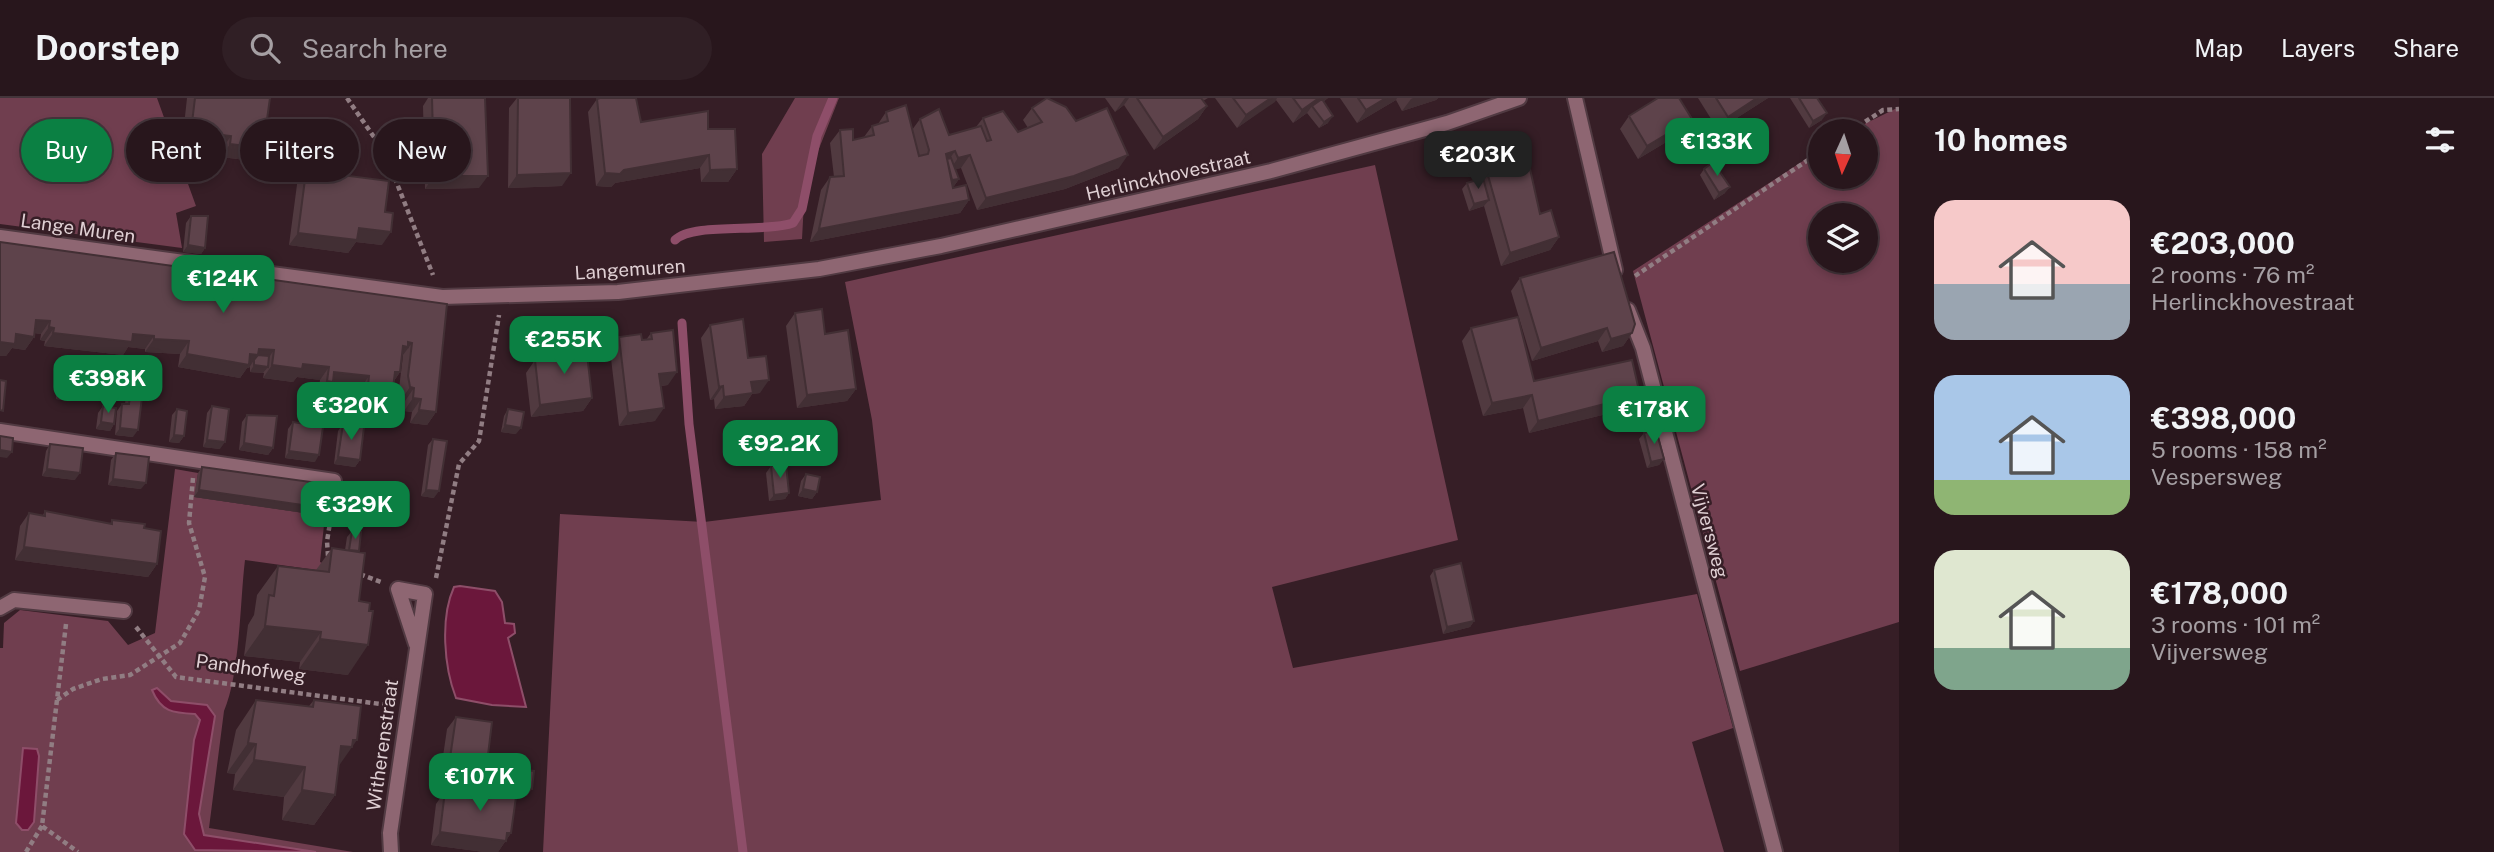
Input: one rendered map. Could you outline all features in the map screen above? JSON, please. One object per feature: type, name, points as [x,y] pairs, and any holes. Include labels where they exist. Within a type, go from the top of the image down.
[{"type":"street","name":"Herlinckhovestraat","points":[[820,269],[941,246],[1271,172],[1447,123],[1520,98]]},
{"type":"street","name":"Vijversweg","points":[[1575,98],[1621,293],[1643,348],[1775,852]]},
{"type":"street","name":"Lange Muren","points":[[0,237],[442,297]]},
{"type":"street","name":"Langemuren","points":[[442,297],[503,293],[618,292],[820,269]]},
{"type":"street","points":[[0,431],[334,481]]},
{"type":"street","points":[[398,589],[425,594]]},
{"type":"street","name":"Witherenstraat","points":[[398,589],[416,644]]},
{"type":"street","name":"Witherenstraat","points":[[391,852],[390,833],[406,708],[425,594]]},
{"type":"street","points":[[0,608],[14,600],[124,611]]},
{"type":"path","points":[[347,98],[385,153],[442,297]]},
{"type":"path","points":[[1869,119],[1883,110],[1899,109]]},
{"type":"path","points":[[1621,293],[1808,161]]},
{"type":"path","points":[[425,594],[438,575],[459,464],[479,441],[503,293]]},
{"type":"path","points":[[57,700],[72,689],[102,679],[130,675],[180,643],[199,610],[205,577],[189,523],[195,460]]},
{"type":"path","points":[[334,481],[334,513],[327,541],[328,556],[338,563]]},
{"type":"path","points":[[348,568],[398,589]]},
{"type":"path","points":[[26,852],[42,826],[50,735],[57,700],[68,604]]},
{"type":"path","name":"Pandhofweg","points":[[124,611],[176,677],[406,708]]},
{"type":"path","points":[[42,826],[78,852]]},
{"type":"shaded area","points":[[0,98],[157,98],[165,119],[126,119],[126,182],[187,182],[196,206],[176,213],[182,248],[0,224]]},
{"type":"shaded area","points":[[795,98],[839,98],[805,184],[802,239],[764,242],[762,154]]},
{"type":"shaded area","points":[[1899,107],[1899,622],[1740,671],[1633,271],[1808,158],[1808,189],[1878,189],[1878,119],[1874,119]]},
{"type":"shaded area","points":[[1375,165],[1458,540],[1272,587],[1293,668],[1697,594],[1733,728],[1692,742],[1724,852],[543,852],[560,514],[704,522],[881,500],[872,420],[845,282]]},
{"type":"shaded area","points":[[175,469],[198,473],[195,497],[325,516],[320,562],[345,574],[245,560],[236,658],[224,711],[209,828],[353,852],[0,852],[0,648],[3,648],[4,623],[20,610],[108,621],[128,645],[155,633]]},
{"type":"shaded area","points":[[454,587],[495,591],[502,602],[505,623],[514,624],[515,633],[508,638],[526,707],[492,705],[456,698],[446,657],[445,628]]},
{"type":"shaded area","points":[[157,688],[171,701],[207,705],[215,716],[199,814],[204,835],[316,852],[195,850],[184,834],[194,740],[200,720],[195,714],[174,712],[164,707],[152,690]]},
{"type":"shaded area","points":[[23,748],[37,749],[39,756],[34,822],[28,830],[22,830],[16,823]]},
{"type":"building","points":[[195,98],[270,98],[267,119],[240,119],[240,145],[230,144],[231,136],[226,135],[226,119],[192,119]]},
{"type":"building","points":[[432,98],[485,98],[488,176],[471,176],[471,119],[433,119]]},
{"type":"building","points":[[518,98],[570,98],[571,173],[517,175]]},
{"type":"building","points":[[636,98],[641,122],[708,111],[708,129],[735,129],[737,169],[710,170],[709,155],[624,170],[620,174],[605,173],[597,99]]},
{"type":"building","points":[[1047,98],[1066,107],[1076,121],[1107,108],[1128,155],[1074,176],[986,198],[970,155],[958,158],[955,151],[946,154],[953,188],[966,185],[969,200],[819,229],[830,177],[844,176],[840,130],[853,129],[853,140],[874,135],[872,126],[888,121],[886,112],[906,105],[919,156],[928,154],[929,150],[920,119],[939,109],[949,135],[981,126],[987,141],[991,140],[983,118],[1003,111],[1018,132],[1042,122],[1032,108]]},
{"type":"building","points":[[1137,98],[1201,98],[1207,106],[1163,137]]},
{"type":"building","points":[[1233,98],[1271,98],[1246,115]]},
{"type":"building","points":[[1293,98],[1319,98],[1302,110]]},
{"type":"building","points":[[1358,98],[1386,98],[1366,110]]},
{"type":"building","points":[[1658,98],[1679,98],[1692,119],[1647,146],[1629,116]]},
{"type":"building","points":[[1716,98],[1757,98],[1728,117]]},
{"type":"building","points":[[1799,98],[1817,98],[1827,113],[1812,119]]},
{"type":"building","points":[[1322,99],[1333,116],[1324,122],[1312,106]]},
{"type":"building","points":[[951,158],[959,179],[952,180],[947,159]]},
{"type":"building","points":[[1528,160],[1540,214],[1551,210],[1559,237],[1510,253],[1487,172]]},
{"type":"building","points":[[1713,162],[1730,187],[1719,193],[1704,169]]},
{"type":"building","points":[[359,177],[373,179],[373,182],[389,182],[385,212],[393,213],[391,232],[359,228],[357,240],[298,233],[305,182],[359,182]]},
{"type":"building","points":[[1483,178],[1489,200],[1474,204],[1467,183]]},
{"type":"building","points":[[191,216],[208,216],[205,248],[188,245]]},
{"type":"building","points":[[0,242],[447,304],[436,412],[419,410],[421,399],[413,398],[414,388],[410,387],[408,376],[412,343],[408,342],[408,347],[403,346],[400,372],[395,372],[393,388],[368,385],[369,376],[334,372],[333,382],[327,381],[329,367],[303,364],[302,369],[272,365],[274,350],[259,349],[258,355],[250,354],[249,365],[187,354],[189,341],[154,339],[154,336],[133,334],[132,342],[53,333],[54,328],[49,327],[50,321],[36,320],[34,337],[16,334],[15,344],[0,342]]},
{"type":"building","points":[[1614,252],[1635,324],[1632,333],[1611,339],[1607,328],[1541,348],[1520,278]]},
{"type":"building","points":[[822,309],[825,334],[848,330],[856,389],[807,395],[795,313]]},
{"type":"building","points":[[1518,317],[1534,381],[1632,360],[1640,395],[1538,421],[1532,395],[1492,403],[1471,328]]},
{"type":"building","points":[[743,319],[748,358],[766,356],[769,380],[751,382],[753,393],[724,397],[723,386],[719,387],[710,325]]},
{"type":"building","points":[[673,330],[677,372],[659,374],[664,408],[628,413],[619,337],[641,334],[642,340],[652,339],[651,333]]},
{"type":"building","points":[[586,345],[592,398],[540,405],[535,360],[557,357],[556,349]]},
{"type":"building","points":[[258,355],[269,356],[268,367],[254,365]]},
{"type":"building","points":[[63,377],[78,379],[76,395],[61,392]]},
{"type":"building","points":[[0,380],[6,381],[3,411],[0,410]]},
{"type":"building","points":[[131,388],[143,389],[138,430],[120,428],[122,404],[129,404]]},
{"type":"building","points":[[103,406],[116,408],[114,424],[101,422]]},
{"type":"building","points":[[212,406],[229,409],[225,442],[207,440]]},
{"type":"building","points":[[177,409],[187,411],[184,436],[174,435]]},
{"type":"building","points":[[508,409],[524,412],[521,428],[505,425]]},
{"type":"building","points":[[247,415],[277,416],[273,448],[244,443]]},
{"type":"building","points":[[293,422],[323,427],[319,455],[289,451]]},
{"type":"building","points":[[343,424],[364,427],[360,460],[338,457]]},
{"type":"building","points":[[1656,430],[1664,459],[1651,462],[1644,433]]},
{"type":"building","points":[[0,436],[13,438],[12,452],[0,450]]},
{"type":"building","points":[[433,439],[447,441],[439,491],[426,490]]},
{"type":"building","points":[[50,444],[83,448],[80,473],[47,469]]},
{"type":"building","points":[[116,453],[149,457],[146,483],[113,479]]},
{"type":"building","points":[[786,465],[789,493],[774,495],[771,466]]},
{"type":"building","points":[[202,467],[333,485],[330,509],[199,490]]},
{"type":"building","points":[[806,474],[820,477],[817,492],[803,489]]},
{"type":"building","points":[[45,511],[112,524],[112,520],[145,524],[144,528],[161,531],[157,564],[24,547],[29,513],[45,516]]},
{"type":"building","points":[[352,531],[361,532],[359,551],[349,550]]},
{"type":"building","points":[[332,548],[365,553],[359,601],[370,603],[369,611],[373,611],[368,645],[320,639],[321,632],[265,626],[269,595],[274,596],[278,566],[329,572]]},
{"type":"building","points":[[1461,563],[1474,621],[1447,627],[1434,570]]},
{"type":"building","points":[[256,700],[313,707],[314,700],[361,706],[357,740],[353,740],[352,747],[341,746],[335,795],[302,790],[305,767],[254,760],[256,744],[248,743]]},
{"type":"building","points":[[456,717],[492,722],[487,763],[450,758]]},
{"type":"building","points":[[488,769],[512,772],[510,783],[490,780],[485,786]]},
{"type":"building","points":[[517,769],[534,771],[532,789],[515,787]]},
{"type":"building","points":[[490,780],[514,784],[512,796],[516,797],[511,833],[507,833],[506,841],[440,832],[445,791],[487,797]]},
{"type":"waterway","points":[[675,240],[697,231],[793,223],[802,209],[817,136],[833,98]]},
{"type":"waterway","points":[[682,323],[689,424],[743,852]]}]
